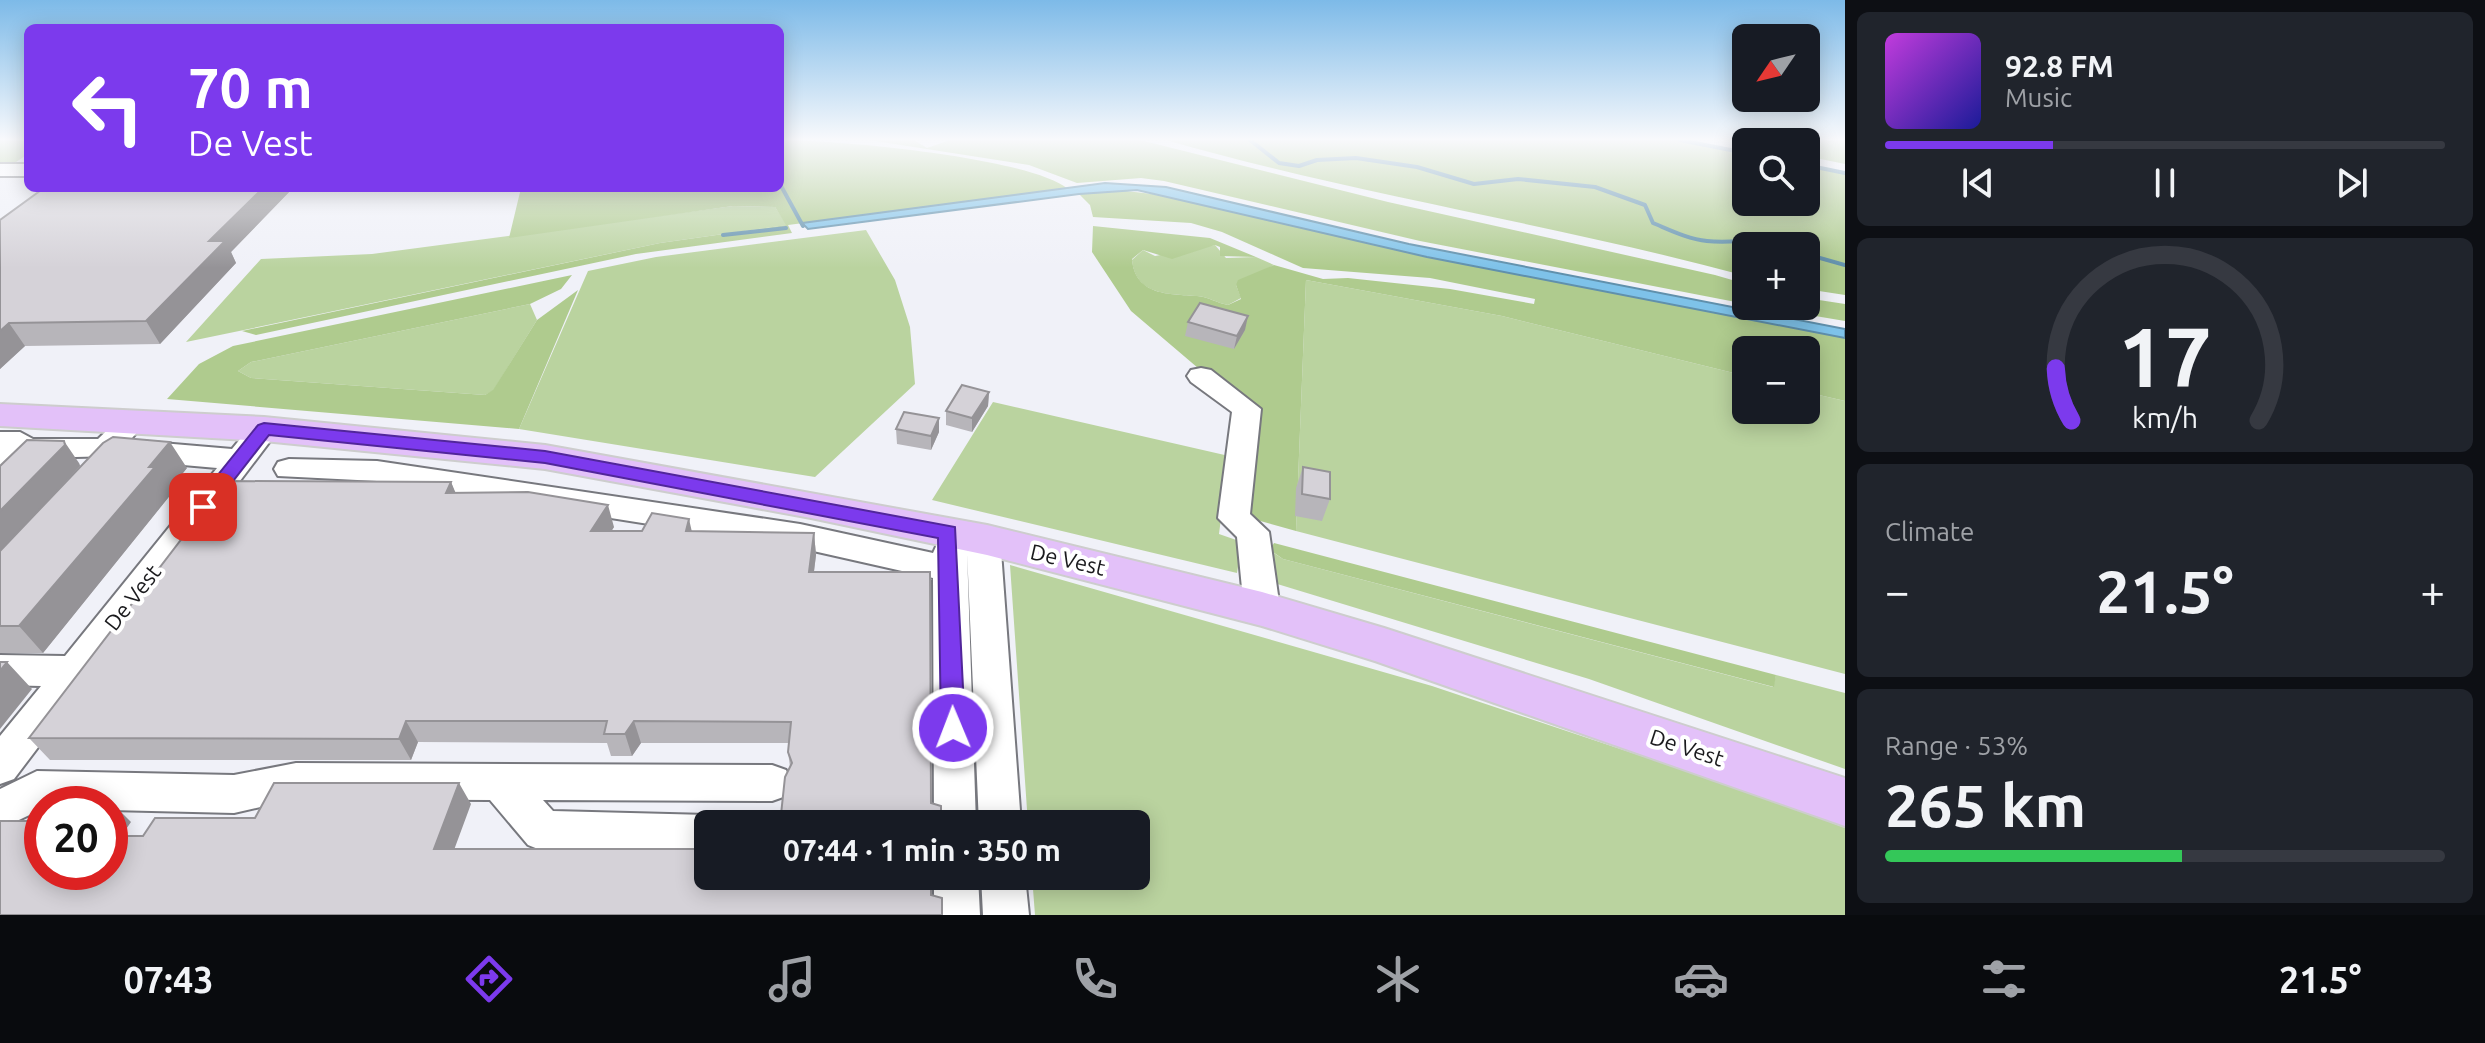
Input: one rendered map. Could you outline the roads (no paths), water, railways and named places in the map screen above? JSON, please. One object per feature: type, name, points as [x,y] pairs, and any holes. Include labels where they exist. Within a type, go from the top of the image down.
[{"type":"main road","name":"De Vest","points":[[0,415],[67,417],[144,431],[468,467],[559,459],[837,527],[962,547],[1262,609],[1384,646],[1845,802]]},
{"type":"street","points":[[1201,376],[1247,409],[1234,518],[1253,532],[1262,609]]},
{"type":"street","points":[[0,482],[67,417]]},
{"type":"street","points":[[35,448],[105,449],[144,431]]},
{"type":"street","points":[[87,483],[108,460],[125,450],[144,431]]},
{"type":"street","points":[[0,441],[20,441],[0,460]]},
{"type":"street","name":"De Vest","points":[[0,766],[252,444]]},
{"type":"street","points":[[289,469],[381,456]]},
{"type":"street","points":[[955,810],[962,547],[984,551],[999,810]]},
{"type":"street","points":[[0,670],[74,671]]},
{"type":"street","points":[[0,810],[37,790],[234,794],[296,781],[772,783]]},
{"type":"street","points":[[500,782],[543,831],[694,835]]},
{"type":"street","points":[[956,890],[957,915]]},
{"type":"street","points":[[1004,890],[1006,915]]},
{"type":"water","points":[[1105,183],[1166,187],[1409,244],[1732,307],[1732,316],[1427,257],[1137,190],[1079,194],[808,229],[802,223]]},
{"type":"water","points":[[1752,320],[1799,320],[1845,329],[1845,338]]},
{"type":"waterway","points":[[1470,183],[1485,183]]},
{"type":"waterway","points":[[1554,183],[1595,187],[1645,205],[1653,223],[1686,236],[1707,241],[1732,241]]},
{"type":"waterway","points":[[784,191],[803,226]]},
{"type":"waterway","points":[[723,235],[786,228]]},
{"type":"waterway","points":[[1820,258],[1845,265]]}]
